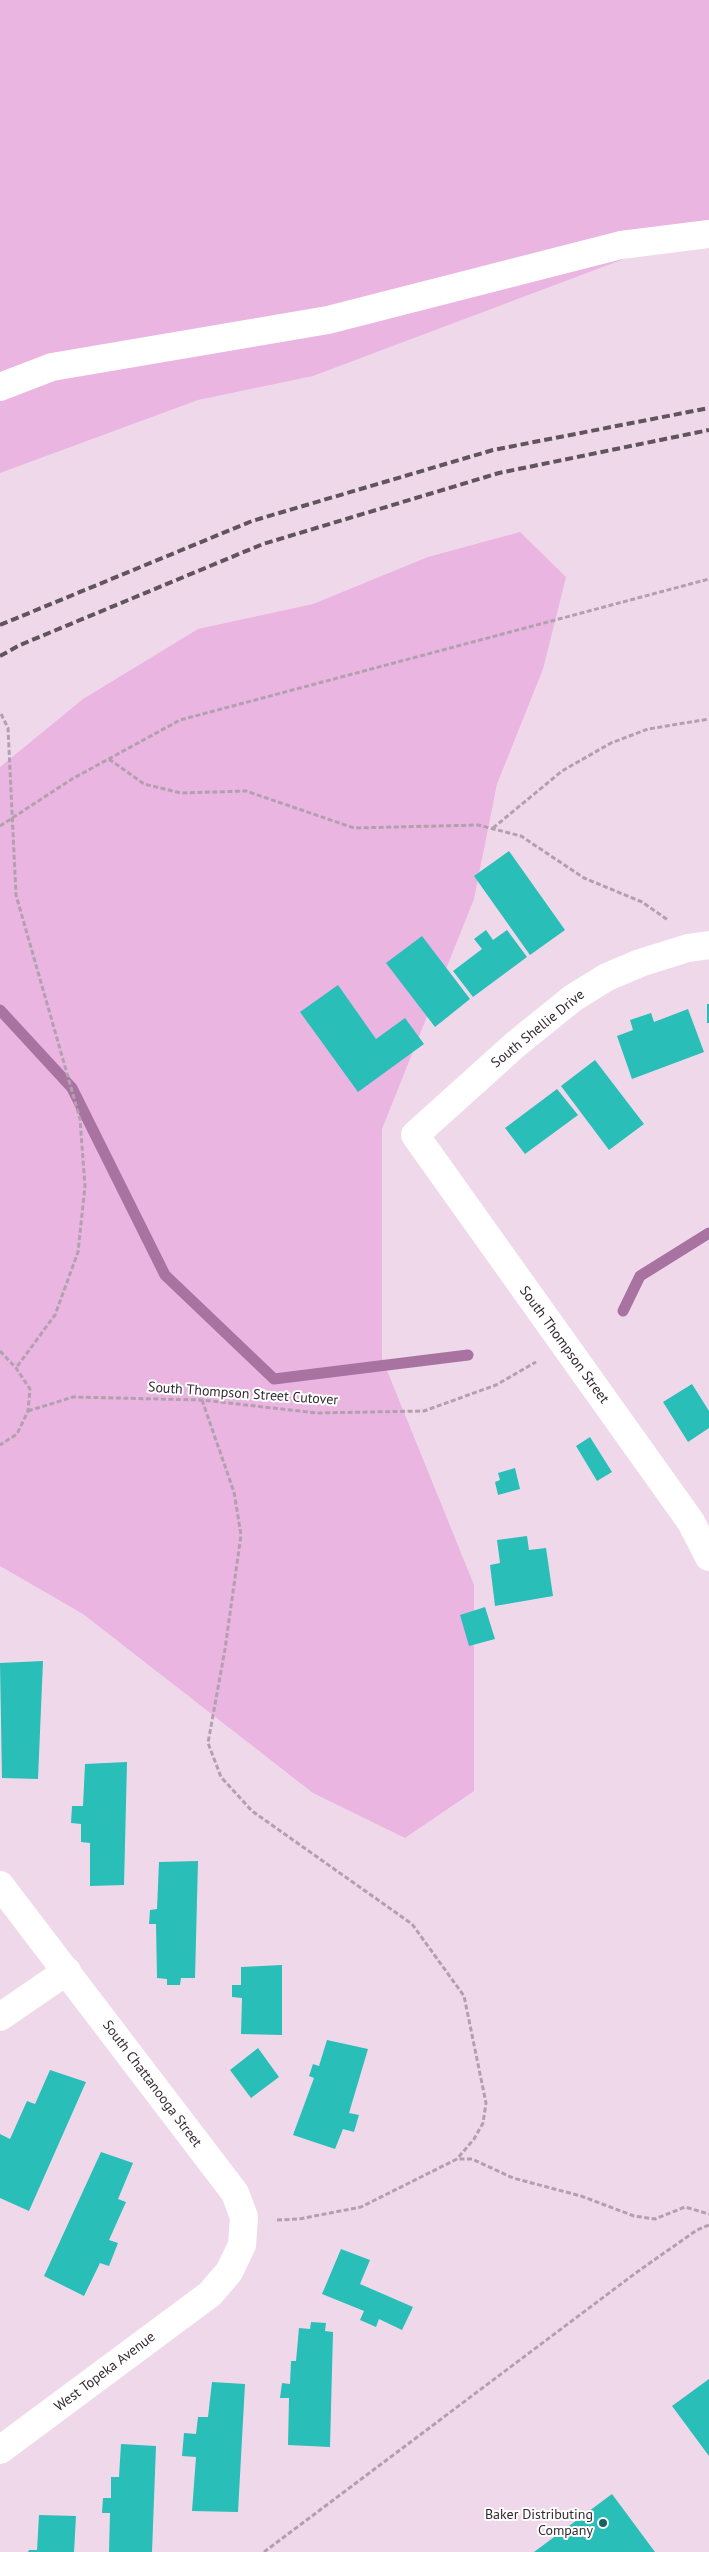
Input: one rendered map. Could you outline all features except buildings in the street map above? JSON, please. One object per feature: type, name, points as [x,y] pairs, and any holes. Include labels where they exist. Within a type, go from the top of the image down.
[{"type":"street","points":[[0,387],[52,367],[328,320],[621,245],[709,234]]},
{"type":"street","name":"South Shellie Drive","points":[[415,1135],[516,1044],[573,998],[607,977],[640,963],[709,945]]},
{"type":"street","name":"South Thompson Street","points":[[415,1135],[563,1342],[700,1515],[709,1557]]},
{"type":"street","name":"South Chattanooga Street","points":[[0,1885],[235,2193],[244,2217],[242,2245],[229,2272],[210,2294]]},
{"type":"street","points":[[0,2017],[67,1971]]},
{"type":"street","name":"West Topeka Avenue","points":[[0,2450],[210,2294]]},
{"type":"path","points":[[0,826],[72,779],[180,720],[709,579]]},
{"type":"path","points":[[0,714],[8,728],[16,895],[80,1119],[86,1186],[78,1252],[55,1315],[16,1368]]},
{"type":"path","points":[[492,828],[562,771],[611,743],[648,729],[709,719]]},
{"type":"path","points":[[109,759],[144,784],[181,793],[246,791],[354,828],[478,825],[520,836],[584,878],[642,902],[670,922]]},
{"type":"path","name":"South Thompson Street Cutover","points":[[28,1411],[73,1397],[202,1400],[317,1413],[424,1410],[496,1385],[525,1370],[563,1342]]},
{"type":"path","points":[[0,1352],[16,1368],[30,1389],[28,1411],[18,1434],[0,1445]]},
{"type":"path","points":[[202,1400],[234,1492],[241,1535],[226,1649],[208,1743],[221,1777],[252,1811],[412,1924],[464,1996],[486,2103],[483,2123],[474,2139],[457,2159],[361,2206],[299,2218],[269,2220]]},
{"type":"path","points":[[457,2159],[472,2159],[513,2178],[581,2196],[634,2216],[655,2219],[685,2207],[709,2214]]},
{"type":"path","points":[[264,2552],[636,2272],[697,2230],[709,2225]]},
{"type":"shaded area","points":[[0,0],[709,0],[709,227],[313,376],[198,400],[0,473]]},
{"type":"shaded area","points":[[520,532],[566,577],[543,669],[497,784],[474,899],[382,1129],[382,1358],[474,1585],[474,1791],[405,1838],[313,1793],[83,1614],[0,1566],[0,767],[83,699],[198,629],[313,604],[428,557]]},
{"type":"waterway","points":[[0,1010],[72,1088],[165,1275],[274,1379],[468,1355]]},
{"type":"waterway","points":[[623,1311],[640,1276],[709,1233]]},
{"type":"railway","points":[[0,625],[252,521],[493,450],[709,408]]},
{"type":"railway","points":[[0,656],[20,645],[263,544],[499,473],[709,430]]},
{"type":"place","name":"Baker Distributing Company","points":[[603,2523]]}]
